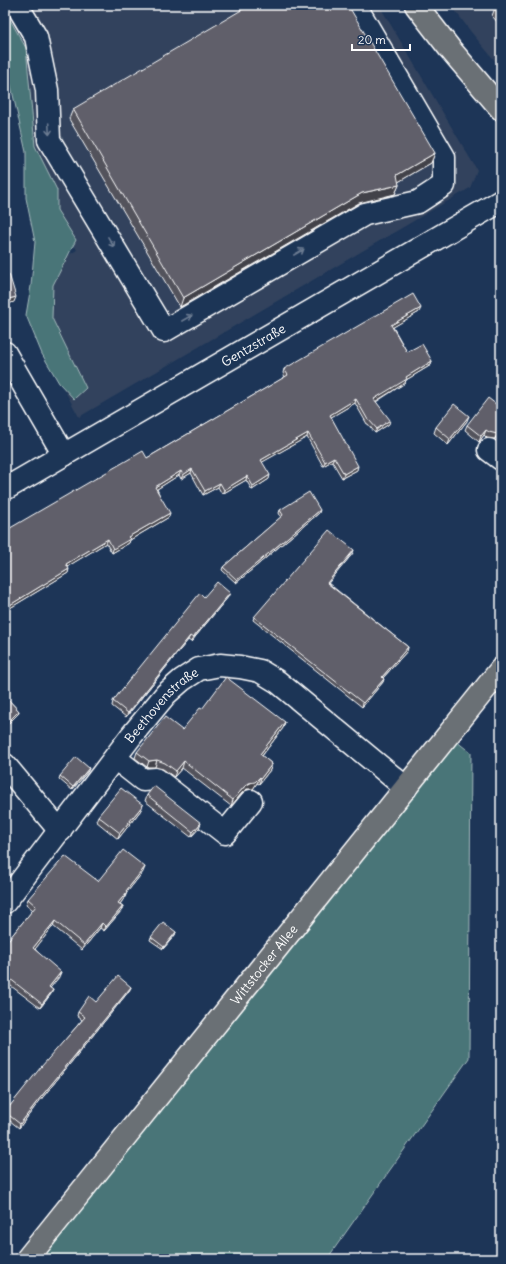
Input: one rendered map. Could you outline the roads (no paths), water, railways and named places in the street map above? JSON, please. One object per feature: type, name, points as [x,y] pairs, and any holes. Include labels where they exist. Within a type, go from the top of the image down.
[{"type":"main road","points":[[416,5],[450,49],[501,109]]},
{"type":"main road","name":"Wittstocker Allee","points":[[27,1259],[501,669]]},
{"type":"street","points":[[17,5],[36,37],[47,90],[49,140],[164,331],[365,214],[418,202],[444,185],[444,157],[355,5]]},
{"type":"street","name":"Gentzstraße","points":[[5,489],[501,201]]},
{"type":"street","points":[[5,353],[64,455]]},
{"type":"street","name":"Beethovenstraße","points":[[5,902],[166,694],[198,669],[220,665],[240,667],[260,672],[278,682],[406,788]]},
{"type":"street","points":[[115,758],[144,780],[156,779],[225,833],[251,801]]},
{"type":"street","points":[[5,765],[60,831]]}]
